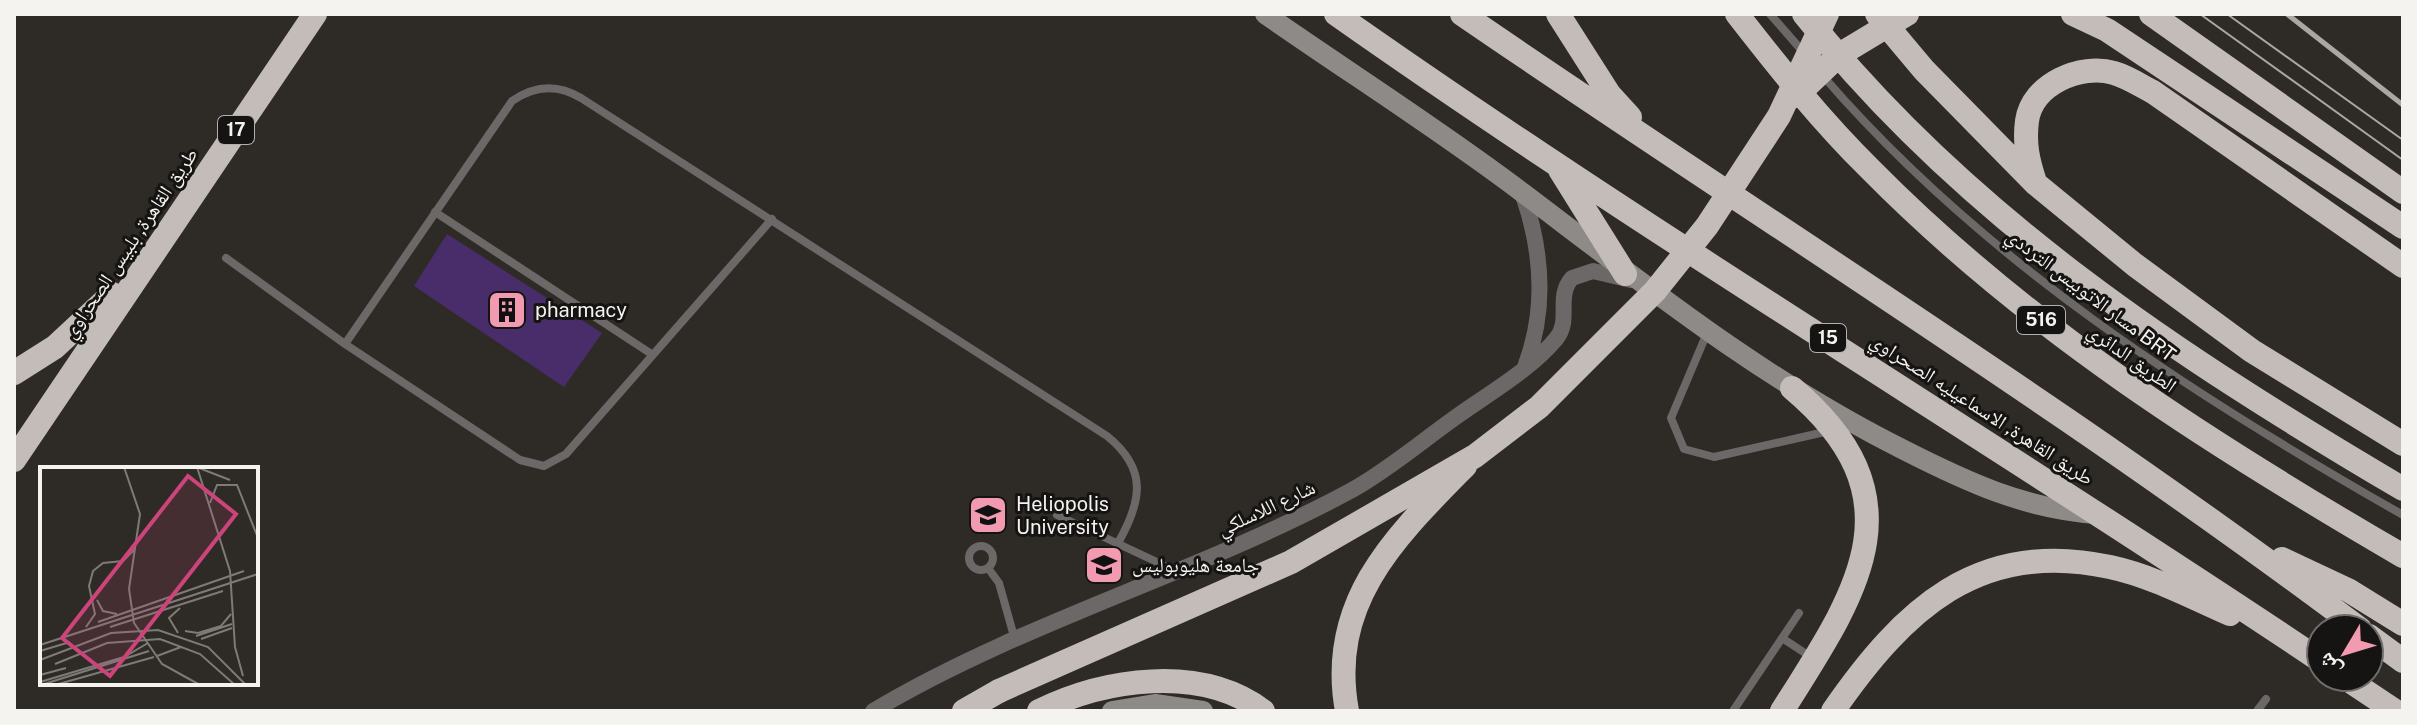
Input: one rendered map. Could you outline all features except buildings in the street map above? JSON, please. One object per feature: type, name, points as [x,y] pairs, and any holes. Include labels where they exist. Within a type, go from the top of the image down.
[{"type":"highway","name":"طريق القاهرة, بلبيس الصحراوي","points":[[14,460],[315,14]]},
{"type":"highway","name":"طريق القاهرة, الاسماعيليه الصحراوي","points":[[1336,14],[1556,164],[2102,515],[2305,651]]},
{"type":"highway","name":"طريق القاهرة, الاسماعيليه الصحراوي","points":[[1462,14],[1655,146],[1781,224],[2249,545],[2339,613]]},
{"type":"highway","points":[[1558,14],[1609,94],[1655,146]]},
{"type":"highway","name":"الطريق الدائري","points":[[1737,14],[1870,170],[2012,298],[2167,412],[2403,556]]},
{"type":"highway","name":"الطريق الدائري","points":[[1804,14],[1881,104],[1996,214],[2135,318],[2270,409],[2403,489]]},
{"type":"highway","points":[[964,711],[999,691],[1291,562],[1475,456],[1539,407],[1655,291],[1707,226],[1779,116],[1827,14]]},
{"type":"highway","points":[[1877,14],[1924,70],[2036,184],[2135,265],[2252,351],[2403,444]]},
{"type":"highway","points":[[1779,116],[1839,55],[1907,14]]},
{"type":"highway","points":[[2073,14],[2107,30],[2403,227]]},
{"type":"highway","points":[[2151,14],[2403,192]]},
{"type":"highway","points":[[2036,184],[2026,153],[2027,118],[2046,88],[2078,71],[2113,72],[2153,92],[2403,266]]},
{"type":"highway","points":[[1556,164],[1630,277]]},
{"type":"highway","points":[[14,373],[67,337],[157,245]]},
{"type":"highway","points":[[1782,711],[1847,603],[1869,534],[1860,483],[1833,430],[1792,388]]},
{"type":"highway","points":[[1347,711],[1346,642],[1356,605],[1377,562],[1401,531],[1475,456]]},
{"type":"highway","points":[[2249,545],[2316,574],[2403,624]]},
{"type":"highway","points":[[1835,709],[1883,647],[1948,587],[2022,562],[2059,561],[2110,567],[2160,583],[2291,642]]},
{"type":"highway","points":[[2385,648],[2403,661]]},
{"type":"highway","points":[[1039,711],[1077,693],[1113,684],[1150,681],[1187,684],[1223,693],[1263,711]]},
{"type":"highway","points":[[2368,693],[2395,711]]},
{"type":"street","points":[[1265,14],[1522,192],[1630,277],[1792,388],[1859,428],[1987,491],[2045,508],[2102,515]]},
{"type":"street","points":[[1522,192],[1536,239],[1540,287],[1537,327],[1525,365]]},
{"type":"street","name":"شارع اللاسلكي","points":[[873,711],[1015,640],[1177,572],[1353,489],[1525,365],[1561,331],[1562,297],[1572,278],[1593,271],[1630,277]]},
{"type":"street","points":[[1112,711],[1155,704],[1203,711]]},
{"type":"lane","name":"مسار الاتوبيس الترددي BRT","points":[[1770,14],[1864,123],[1967,222],[2135,351],[2305,459],[2403,515]]},
{"type":"lane","points":[[345,344],[512,101],[546,87],[571,92],[1065,406],[1120,446],[1130,459],[1138,492],[1135,508],[1118,543]]},
{"type":"lane","points":[[435,212],[653,355]]},
{"type":"lane","points":[[226,258],[345,344],[520,460],[536,466],[560,460],[772,219]]},
{"type":"lane","points":[[1708,330],[1671,418],[1684,449],[1714,457],[1833,430]]},
{"type":"lane","points":[[1057,515],[1177,572]]},
{"type":"lane","points":[[988,568],[999,583],[1015,640]]},
{"type":"lane","points":[[1733,711],[1799,613]]},
{"type":"lane","points":[[1782,638],[1815,660]]},
{"type":"lane","points":[[2257,711],[2266,699]]},
{"type":"tram line","points":[[2200,14],[2403,160]]},
{"type":"tram line","points":[[2227,14],[2403,140]]},
{"type":"railway","points":[[2287,14],[2403,105]]},
{"type":"place","name":"pharmacy","points":[[507,310]]},
{"type":"place","name":"Heliopolis University","points":[[988,515]]},
{"type":"place","name":"جامعة هليوبوليس","points":[[1104,565]]}]
